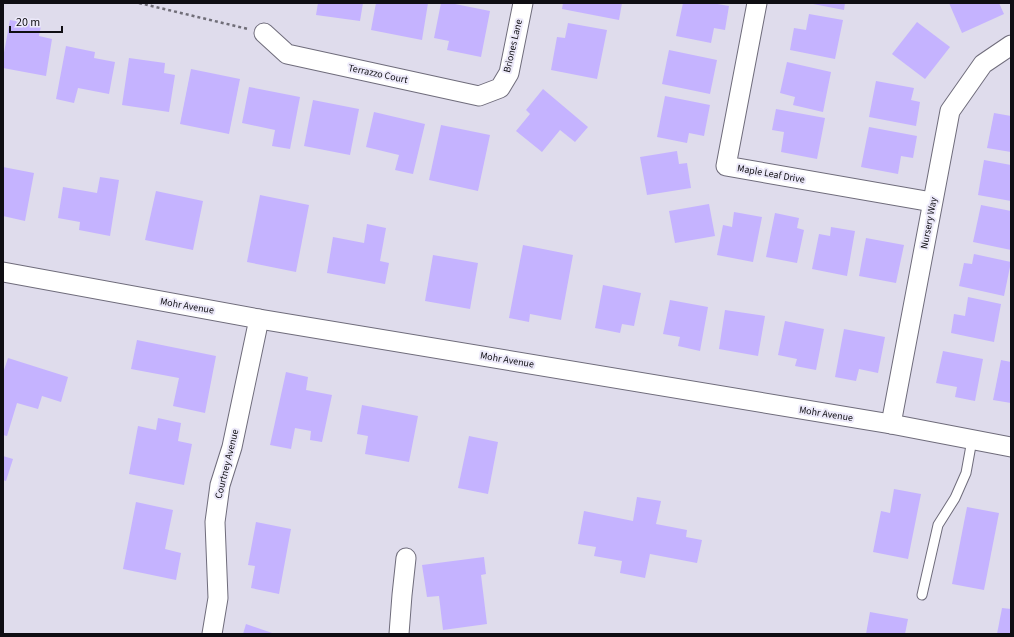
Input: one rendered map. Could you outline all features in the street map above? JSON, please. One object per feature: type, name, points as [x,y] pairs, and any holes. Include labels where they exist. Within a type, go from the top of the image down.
[{"type":"street","name":"Briones Lane","points":[[500,88],[509,73],[523,3]]},
{"type":"street","name":"Maple Leaf Drive","points":[[757,3],[726,166],[932,202]]},
{"type":"street","name":"Terrazzo Court","points":[[264,33],[287,54],[479,96],[500,88]]},
{"type":"street","name":"Nursery Way","points":[[891,424],[950,111],[983,64],[1011,45]]},
{"type":"street","name":"Mohr Avenue","points":[[3,272],[259,319],[891,424],[1011,447]]},
{"type":"street","name":"Courtney Avenue","points":[[212,634],[218,598],[215,522],[220,485],[232,447],[259,319]]},
{"type":"street","points":[[399,634],[406,558]]},
{"type":"lane","points":[[922,595],[938,525],[955,498],[966,473],[972,440]]},
{"type":"path","points":[[138,3],[264,33]]},
{"type":"building","points":[[318,3],[363,3],[360,21],[316,15]]},
{"type":"building","points":[[376,3],[428,3],[422,40],[371,30]]},
{"type":"building","points":[[441,3],[450,3],[490,11],[481,57],[447,50],[449,41],[434,38]]},
{"type":"building","points":[[563,3],[622,3],[619,20],[562,9]]},
{"type":"building","points":[[683,3],[712,3],[729,6],[725,30],[714,28],[711,43],[676,36]]},
{"type":"building","points":[[813,3],[845,3],[844,10]]},
{"type":"building","points":[[949,3],[999,3],[1004,14],[962,33]]},
{"type":"building","points":[[809,14],[843,20],[835,59],[790,50],[794,28],[806,30]]},
{"type":"building","points":[[10,20],[41,26],[39,36],[52,39],[46,76],[3,68],[3,58]]},
{"type":"building","points":[[917,22],[950,47],[925,79],[892,54]]},
{"type":"building","points":[[568,23],[607,30],[597,79],[551,70],[557,37],[565,38]]},
{"type":"building","points":[[66,46],[95,52],[94,58],[115,62],[109,94],[78,88],[74,103],[56,99]]},
{"type":"building","points":[[669,50],[717,60],[710,94],[662,84]]},
{"type":"building","points":[[129,58],[165,63],[164,73],[175,75],[169,112],[122,105]]},
{"type":"building","points":[[787,62],[831,72],[823,112],[793,105],[795,97],[780,93]]},
{"type":"building","points":[[191,69],[240,79],[229,134],[180,124]]},
{"type":"building","points":[[876,81],[914,88],[911,100],[920,102],[916,126],[869,117]]},
{"type":"building","points":[[249,87],[300,97],[290,149],[272,146],[275,130],[242,123]]},
{"type":"building","points":[[543,89],[588,127],[575,142],[560,130],[542,152],[516,131],[530,114],[526,110]]},
{"type":"building","points":[[665,96],[710,105],[704,136],[689,133],[687,143],[657,137]]},
{"type":"building","points":[[313,100],[359,109],[350,155],[304,146]]},
{"type":"building","points":[[776,109],[825,118],[817,159],[781,152],[784,132],[772,130]]},
{"type":"building","points":[[374,112],[425,124],[413,174],[395,170],[399,155],[366,147]]},
{"type":"building","points":[[994,113],[1011,116],[1011,152],[987,148]]},
{"type":"building","points":[[441,125],[490,135],[478,191],[429,180]]},
{"type":"building","points":[[869,127],[917,136],[913,158],[901,156],[898,174],[861,167]]},
{"type":"building","points":[[677,151],[679,164],[687,163],[691,188],[647,195],[640,157]]},
{"type":"building","points":[[984,160],[1011,165],[1011,201],[978,195]]},
{"type":"building","points":[[3,167],[34,173],[25,221],[3,216]]},
{"type":"building","points":[[100,177],[119,180],[110,236],[79,230],[80,222],[58,218],[63,187],[97,193]]},
{"type":"building","points":[[156,191],[203,201],[193,250],[145,240]]},
{"type":"building","points":[[260,195],[309,205],[296,272],[247,262]]},
{"type":"building","points":[[709,204],[715,236],[675,243],[669,211]]},
{"type":"building","points":[[981,205],[1011,211],[1011,250],[973,242]]},
{"type":"building","points":[[734,212],[762,217],[753,262],[717,255],[723,225],[732,227]]},
{"type":"building","points":[[775,213],[799,218],[797,228],[804,230],[797,263],[766,257]]},
{"type":"building","points":[[367,224],[386,228],[380,261],[389,263],[385,284],[327,273],[333,237],[364,243]]},
{"type":"building","points":[[831,227],[855,231],[847,276],[812,269],[819,234],[830,236]]},
{"type":"building","points":[[866,238],[904,245],[896,283],[859,276]]},
{"type":"building","points":[[523,245],[573,255],[561,320],[530,314],[529,322],[509,318]]},
{"type":"building","points":[[974,254],[1011,262],[1004,296],[959,286],[964,263],[972,264]]},
{"type":"building","points":[[433,255],[478,263],[470,309],[425,301]]},
{"type":"building","points":[[603,285],[641,293],[634,326],[622,324],[620,333],[595,328]]},
{"type":"building","points":[[968,297],[1001,304],[994,342],[951,333],[954,314],[965,316]]},
{"type":"building","points":[[670,300],[708,307],[700,351],[678,346],[680,337],[663,334]]},
{"type":"building","points":[[725,310],[765,316],[758,356],[719,349]]},
{"type":"building","points":[[785,321],[824,329],[816,370],[795,366],[797,359],[778,355]]},
{"type":"building","points":[[844,329],[885,337],[878,373],[859,369],[856,381],[835,377]]},
{"type":"building","points":[[137,340],[216,356],[205,413],[173,406],[179,378],[131,369]]},
{"type":"building","points":[[943,351],[983,359],[975,401],[955,397],[957,387],[936,383]]},
{"type":"building","points":[[8,358],[68,377],[61,402],[42,396],[38,409],[17,403],[7,436],[3,435],[3,373]]},
{"type":"building","points":[[1001,360],[1011,362],[1011,403],[993,400]]},
{"type":"building","points":[[286,372],[308,377],[306,390],[332,395],[322,442],[310,440],[311,431],[295,428],[291,449],[270,445]]},
{"type":"building","points":[[362,405],[418,416],[409,462],[365,454],[368,436],[357,434]]},
{"type":"building","points":[[158,418],[181,423],[178,441],[192,444],[184,485],[129,474],[138,426],[156,430]]},
{"type":"building","points":[[469,436],[498,442],[488,494],[458,488]]},
{"type":"building","points":[[3,456],[13,459],[6,481],[3,480]]},
{"type":"building","points":[[894,489],[921,494],[908,559],[873,552],[881,511],[890,513]]},
{"type":"building","points":[[637,497],[661,501],[656,524],[687,530],[686,537],[702,540],[697,563],[650,554],[645,578],[620,573],[622,561],[594,556],[596,547],[578,544],[584,511],[633,521]]},
{"type":"building","points":[[136,502],[173,510],[165,549],[181,553],[176,580],[123,569]]},
{"type":"building","points":[[967,507],[999,513],[984,590],[952,584]]},
{"type":"building","points":[[256,522],[291,529],[279,594],[251,588],[255,566],[248,565]]},
{"type":"building","points":[[484,557],[486,574],[481,575],[487,624],[443,630],[439,596],[427,597],[422,565]]},
{"type":"building","points":[[1002,608],[1011,609],[1011,634],[997,634]]},
{"type":"building","points":[[870,612],[908,619],[905,634],[866,634]]},
{"type":"building","points":[[246,624],[275,634],[243,634]]}]
